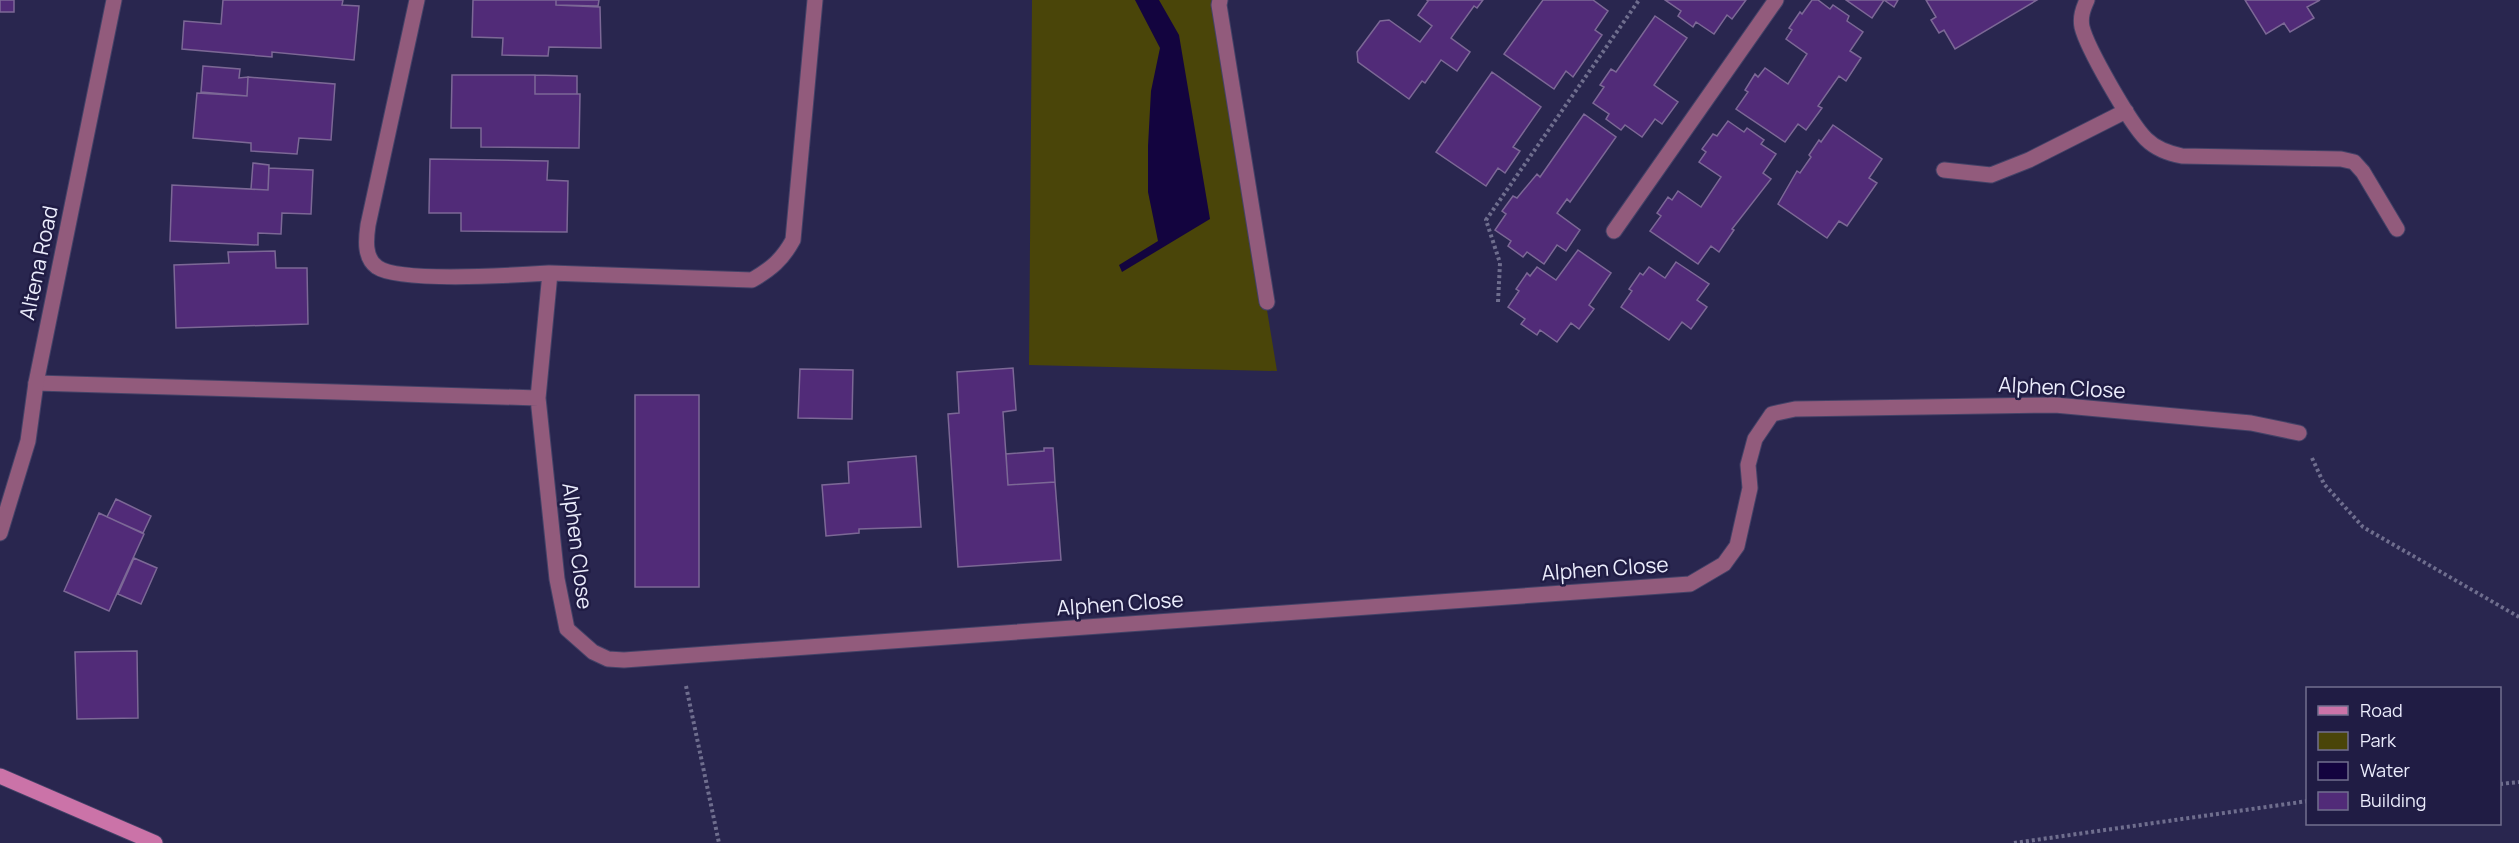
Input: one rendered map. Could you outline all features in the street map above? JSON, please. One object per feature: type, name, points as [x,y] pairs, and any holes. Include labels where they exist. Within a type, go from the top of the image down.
[{"type":"main road","points":[[0,776],[155,843]]},
{"type":"street","name":"Altena Road","points":[[0,533],[28,441],[36,383],[114,0]]},
{"type":"street","points":[[417,0],[368,225],[366,243],[370,260],[377,268],[415,276],[550,273],[752,280],[774,267],[784,256],[793,240],[815,0]]},
{"type":"street","points":[[1220,0],[1267,302]]},
{"type":"street","points":[[1614,231],[1776,0]]},
{"type":"street","points":[[2087,0],[2082,12],[2082,26],[2094,56],[2126,111],[2145,138],[2163,151],[2182,156],[2341,159],[2354,162],[2363,171],[2397,229]]},
{"type":"street","points":[[1944,170],[1991,175],[2021,163],[2126,111]]},
{"type":"street","name":"Alphen Close","points":[[550,273],[538,398],[557,579],[567,629],[593,652],[608,659],[624,660],[1690,584],[1708,576],[1724,564],[1737,546],[1750,488],[1748,465],[1755,439],[1772,414],[1795,408],[2055,405],[2251,423],[2299,434]]},
{"type":"street","points":[[36,383],[538,398]]},
{"type":"path","points":[[1498,302],[1500,263],[1486,220],[1640,0]]},
{"type":"path","points":[[2299,434],[2324,484],[2364,527],[2519,617]]},
{"type":"path","points":[[679,656],[719,843]]},
{"type":"path","points":[[2501,784],[2519,782]]},
{"type":"path","points":[[2014,843],[2306,801]]},
{"type":"green space","points":[[1032,0],[1219,0],[1217,5],[1277,371],[1029,365]]},
{"type":"water","points":[[1135,0],[1159,0],[1179,35],[1210,219],[1122,272],[1119,265],[1158,241],[1148,192],[1148,146],[1151,91],[1160,48]]},
{"type":"building","points":[[0,0],[14,0],[14,12],[0,12]]},
{"type":"building","points":[[223,0],[343,0],[342,5],[359,6],[354,60],[272,52],[272,57],[182,49],[184,21],[221,24]]},
{"type":"building","points":[[473,0],[556,0],[556,5],[600,7],[601,48],[549,47],[548,56],[502,55],[503,38],[472,37]]},
{"type":"building","points":[[556,0],[599,0],[598,6],[556,5]]},
{"type":"building","points":[[1427,0],[1483,0],[1477,8],[1474,6],[1451,38],[1470,52],[1457,71],[1441,60],[1425,83],[1422,81],[1409,99],[1358,62],[1357,52],[1380,21],[1389,20],[1420,42],[1432,26],[1418,15]]},
{"type":"building","points":[[1543,0],[1593,0],[1608,11],[1595,30],[1602,35],[1573,77],[1566,71],[1554,89],[1504,54]]},
{"type":"building","points":[[1665,0],[1746,0],[1732,19],[1727,15],[1714,34],[1696,22],[1693,27],[1678,16],[1681,11]]},
{"type":"building","points":[[1812,0],[1818,0],[1830,9],[1833,5],[1849,16],[1847,21],[1863,32],[1850,51],[1861,58],[1846,81],[1839,76],[1818,106],[1822,108],[1806,130],[1798,124],[1785,142],[1736,109],[1748,92],[1745,90],[1755,74],[1758,77],[1765,68],[1788,84],[1807,54],[1786,39],[1792,30],[1789,28]]},
{"type":"building","points":[[1846,0],[1884,0],[1872,18]]},
{"type":"building","points":[[1884,0],[1898,0],[1894,7]]},
{"type":"building","points":[[1926,0],[2037,0],[1955,49],[1944,30],[1939,33],[1931,20],[1936,17]]},
{"type":"building","points":[[2245,0],[2320,0],[2307,7],[2314,18],[2290,32],[2284,23],[2266,34]]},
{"type":"building","points":[[1655,16],[1687,38],[1654,85],[1678,102],[1662,124],[1655,119],[1642,137],[1625,125],[1621,130],[1606,119],[1609,114],[1593,103],[1604,87],[1600,85],[1611,69],[1616,72]]},
{"type":"building","points":[[203,66],[240,69],[239,78],[248,77],[247,96],[201,92]]},
{"type":"building","points":[[1492,72],[1541,107],[1513,147],[1520,151],[1505,173],[1498,168],[1486,186],[1436,152]]},
{"type":"building","points":[[452,75],[535,75],[535,94],[580,94],[579,148],[481,147],[481,128],[451,128]]},
{"type":"building","points":[[535,75],[577,76],[577,94],[535,94]]},
{"type":"building","points":[[248,77],[335,84],[331,140],[299,138],[297,154],[251,151],[251,143],[193,138],[197,93],[247,96]]},
{"type":"building","points":[[1584,114],[1616,137],[1570,202],[1567,199],[1557,213],[1580,230],[1566,251],[1557,245],[1544,264],[1527,252],[1523,257],[1508,246],[1511,241],[1495,230],[1506,214],[1502,211],[1513,196],[1517,198],[1537,174],[1540,177]]},
{"type":"building","points":[[1728,121],[1744,132],[1747,128],[1764,140],[1761,144],[1776,154],[1763,173],[1771,179],[1732,229],[1734,230],[1719,252],[1711,246],[1698,264],[1650,231],[1661,216],[1657,213],[1668,197],[1672,200],[1678,191],[1701,207],[1721,177],[1699,162],[1706,152],[1702,149],[1713,134],[1717,136]]},
{"type":"building","points":[[1833,125],[1882,159],[1869,178],[1877,183],[1847,226],[1839,221],[1827,238],[1778,204],[1797,171],[1800,173],[1819,140],[1821,142]]},
{"type":"building","points":[[430,159],[548,161],[547,180],[568,181],[567,232],[461,231],[461,213],[429,213]]},
{"type":"building","points":[[253,163],[269,165],[268,190],[251,189]]},
{"type":"building","points":[[269,168],[313,170],[311,214],[282,213],[281,234],[258,233],[258,245],[170,241],[172,185],[268,190]]},
{"type":"building","points":[[1578,250],[1611,273],[1589,305],[1594,309],[1579,329],[1571,323],[1557,342],[1540,330],[1537,335],[1521,324],[1525,319],[1508,307],[1519,291],[1516,289],[1527,273],[1530,276],[1537,267],[1556,280]]},
{"type":"building","points":[[275,251],[276,268],[307,268],[308,324],[176,328],[174,265],[229,263],[228,252]]},
{"type":"building","points":[[1676,262],[1709,284],[1697,300],[1707,307],[1691,329],[1682,322],[1669,340],[1621,307],[1640,273],[1643,275],[1649,267],[1665,278]]},
{"type":"building","points":[[1013,368],[1016,410],[1003,412],[1008,485],[1055,482],[1061,560],[958,567],[948,414],[959,413],[957,372]]},
{"type":"building","points":[[800,369],[853,370],[852,419],[798,418]]},
{"type":"building","points":[[635,395],[699,395],[699,587],[635,587]]},
{"type":"building","points":[[1044,448],[1053,448],[1055,482],[1008,485],[1006,454],[1044,451]]},
{"type":"building","points":[[916,456],[921,527],[859,529],[859,533],[826,536],[822,485],[849,483],[848,462]]},
{"type":"building","points":[[116,499],[151,516],[143,533],[107,517]]},
{"type":"building","points":[[99,513],[144,534],[109,611],[64,591]]},
{"type":"building","points":[[134,558],[157,568],[141,604],[118,594]]},
{"type":"building","points":[[137,651],[138,718],[77,719],[75,652]]}]
